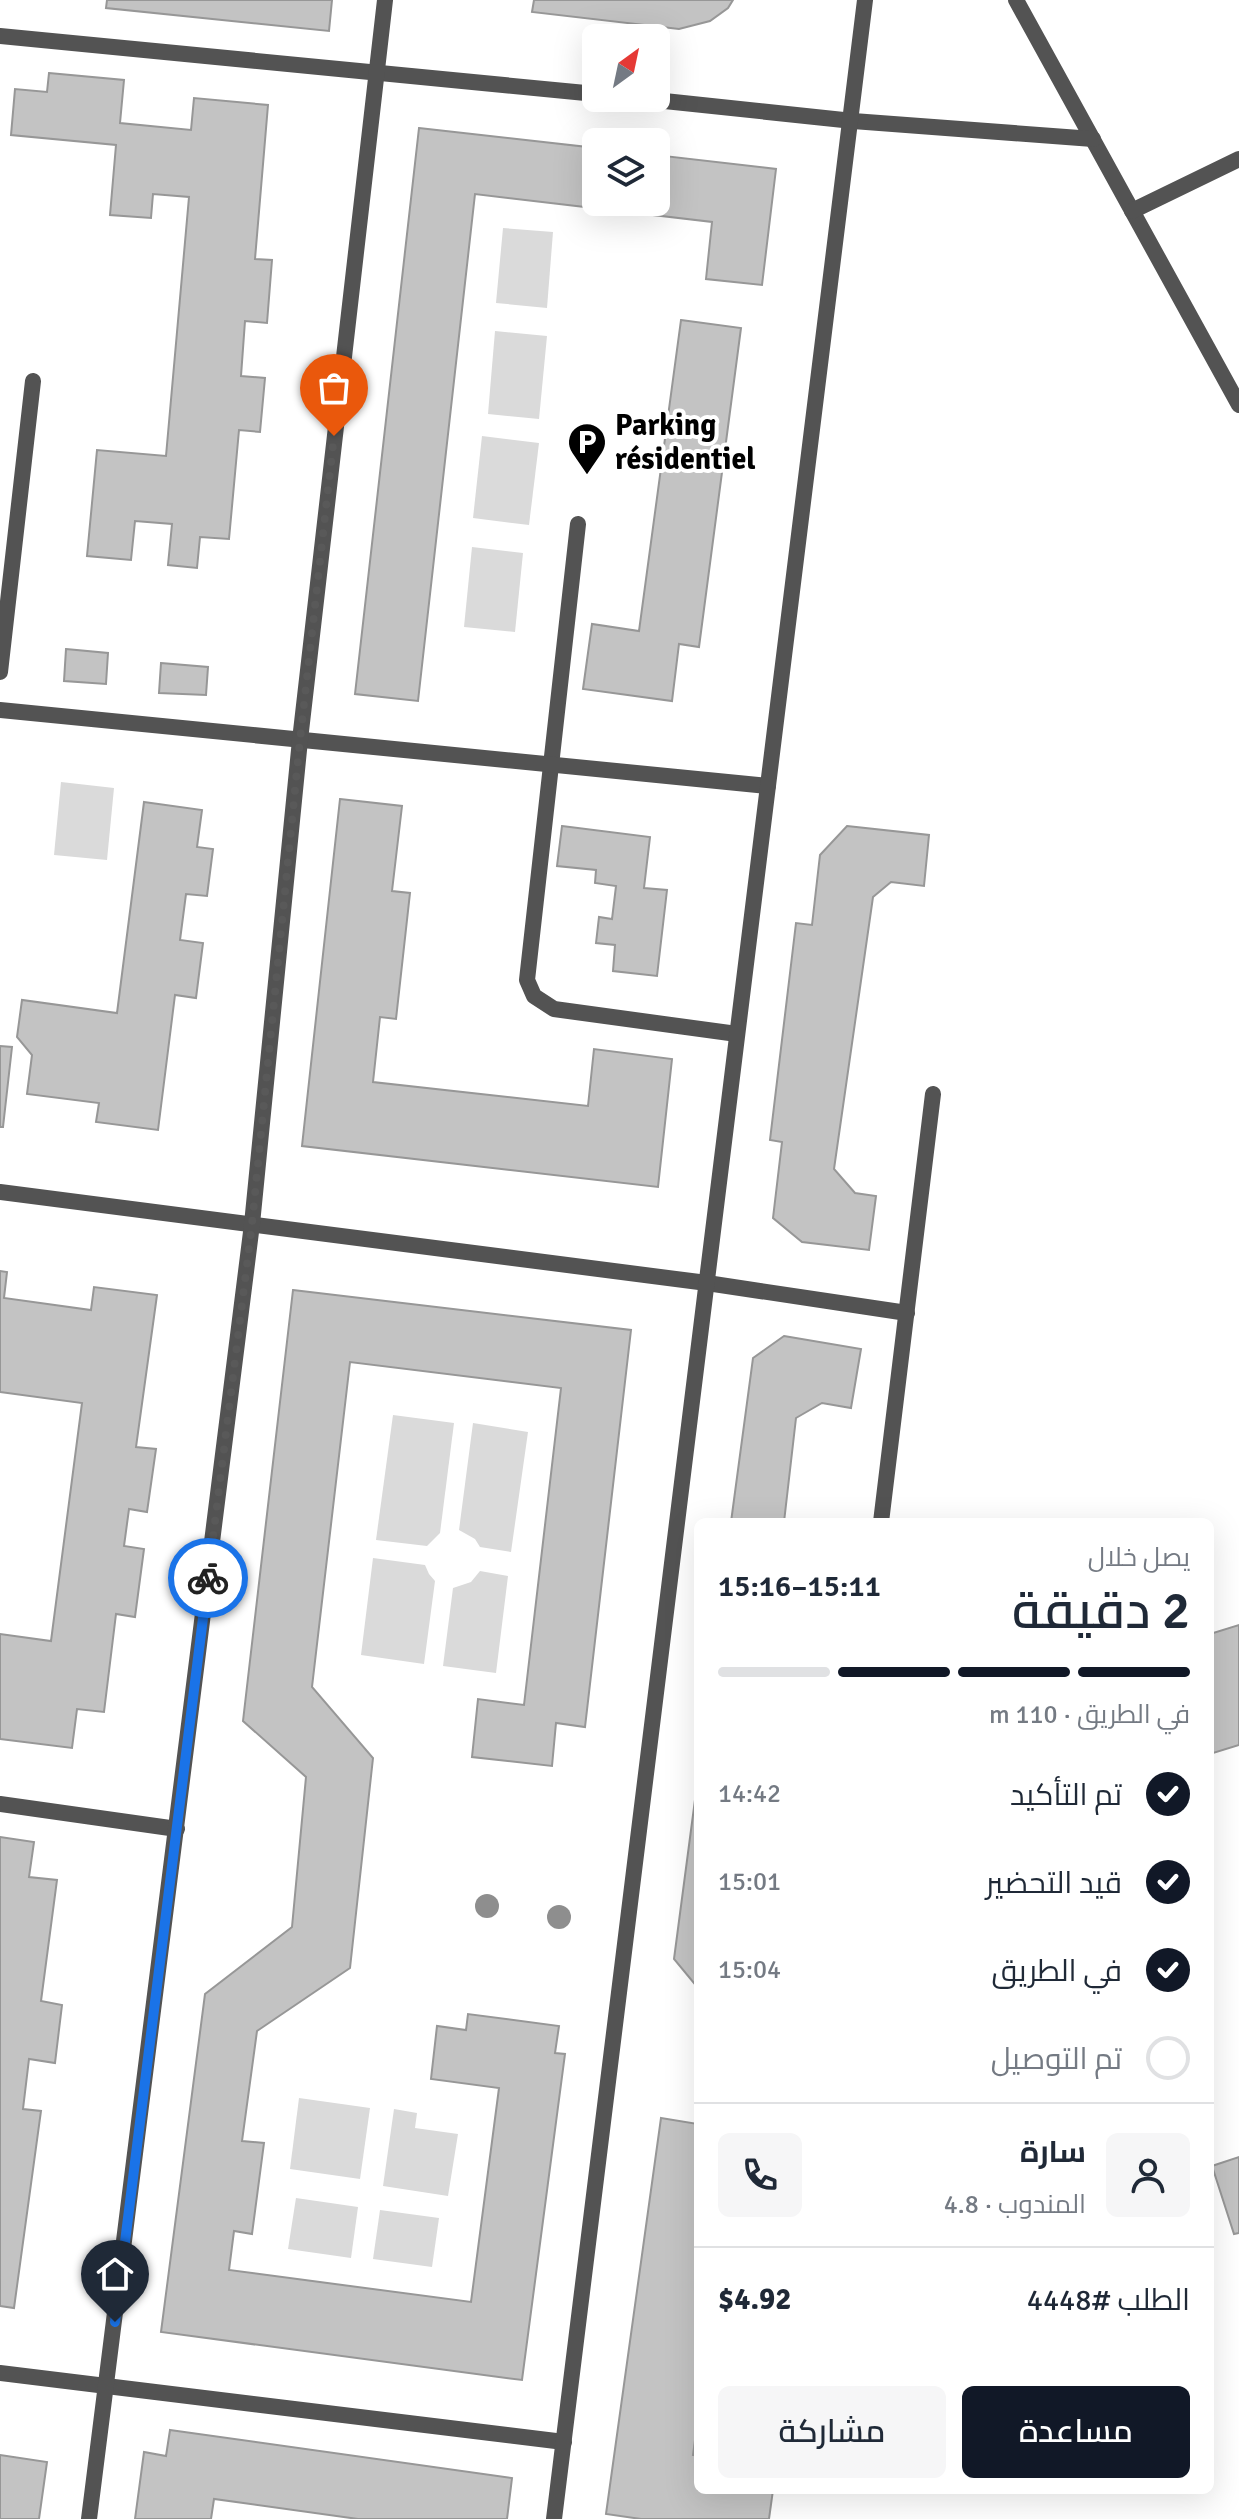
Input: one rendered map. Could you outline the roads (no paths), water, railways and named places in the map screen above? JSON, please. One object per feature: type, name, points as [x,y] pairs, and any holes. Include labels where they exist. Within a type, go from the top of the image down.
[{"type":"street","points":[[89,2519],[252,1224],[300,740],[385,0]]},
{"type":"street","points":[[554,2519],[853,121],[865,0]]},
{"type":"street","points":[[1016,0],[1239,405]]},
{"type":"street","points":[[0,36],[582,93]]},
{"type":"street","points":[[670,102],[853,121],[1093,139]]},
{"type":"street","points":[[1132,211],[1239,159]]},
{"type":"street","points":[[0,672],[33,381]]},
{"type":"street","points":[[578,524],[527,980],[534,996],[554,1009],[737,1034]]},
{"type":"street","points":[[0,710],[768,786]]},
{"type":"street","points":[[881,1518],[933,1094]]},
{"type":"street","points":[[0,1192],[707,1283],[907,1313]]},
{"type":"street","points":[[0,1804],[177,1829]]},
{"type":"street","points":[[0,2373],[564,2442]]},
{"type":"place","name":"Parking résidentiel","points":[[587,476]]}]
